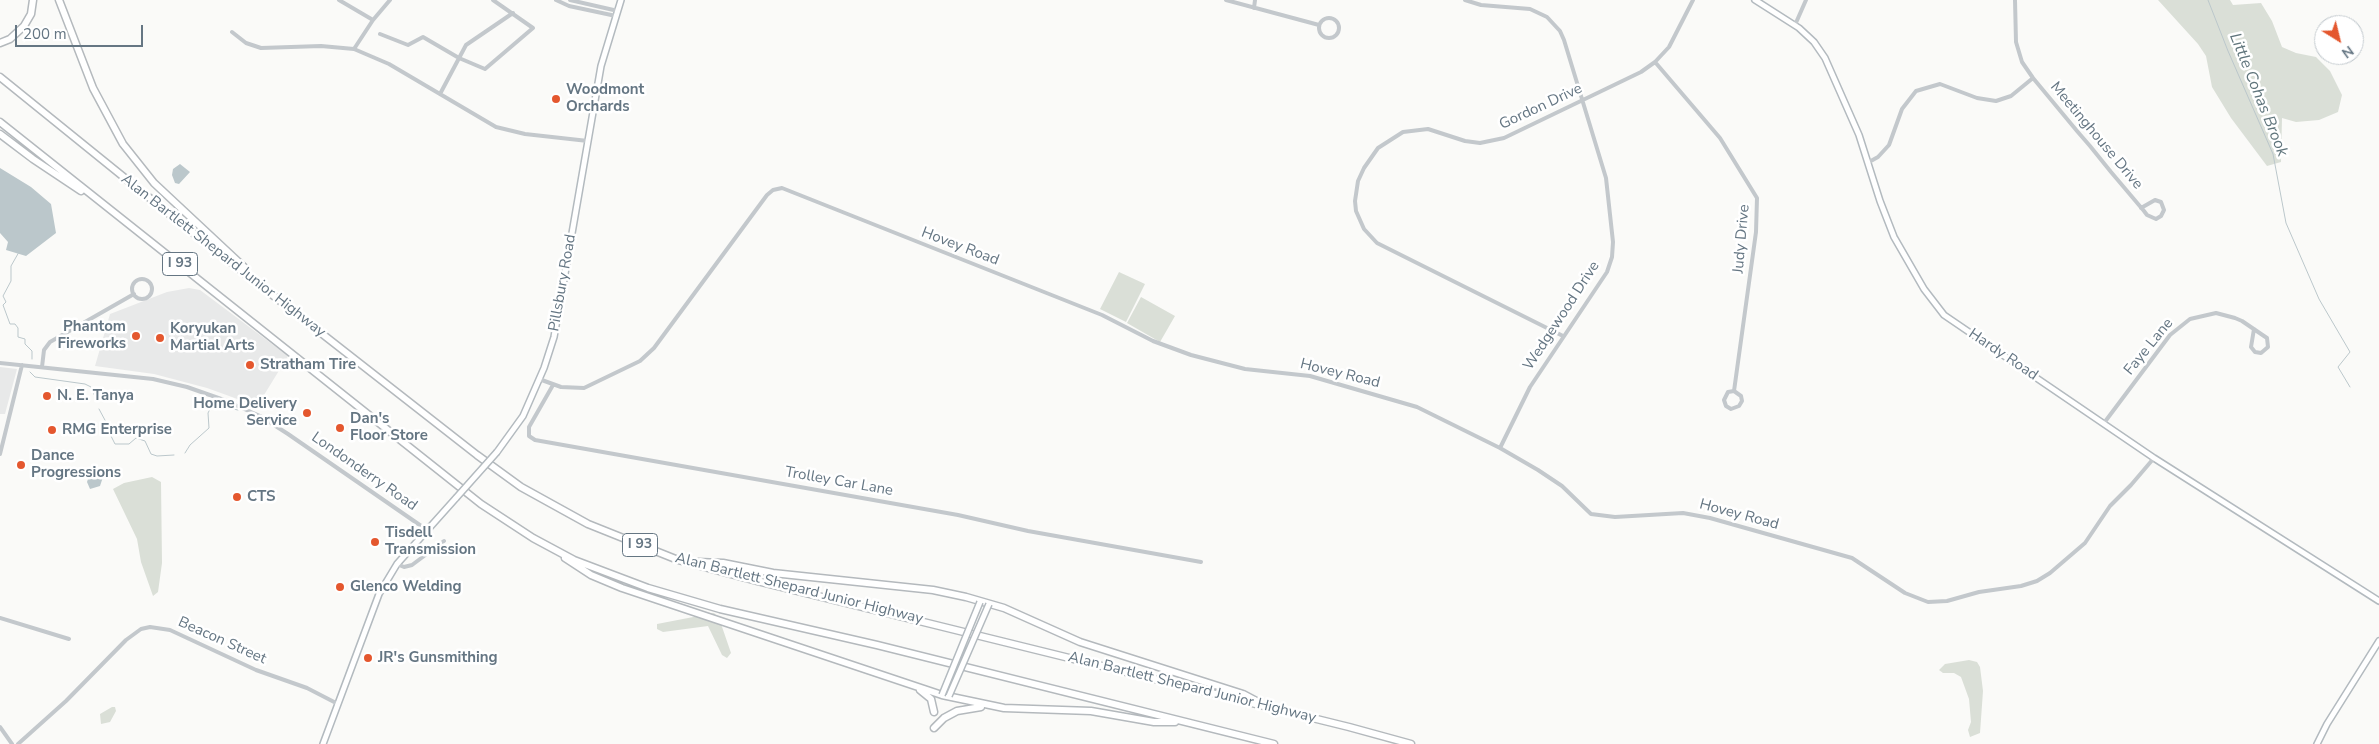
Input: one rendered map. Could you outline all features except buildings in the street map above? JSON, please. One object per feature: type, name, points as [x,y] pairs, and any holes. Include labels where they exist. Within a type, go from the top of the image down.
[{"type":"highway","points":[[0,43],[10,39],[24,26],[31,14],[33,0]]},
{"type":"highway","points":[[59,0],[96,95],[127,150],[147,176],[172,201],[279,299]]},
{"type":"highway","name":"Alan Bartlett Shepard Junior Highway","points":[[0,77],[135,186],[478,455],[521,487],[588,524],[687,562],[1410,744]]},
{"type":"highway","name":"I 93","points":[[0,122],[481,504],[533,538],[555,549],[618,578],[699,604],[878,645],[1274,744]]},
{"type":"highway","points":[[0,134],[33,159],[115,213]]},
{"type":"highway","points":[[555,549],[591,575],[622,588],[915,686],[993,706]]},
{"type":"highway","points":[[687,562],[723,563],[773,573],[933,590],[1004,608],[1080,642],[1243,694],[1263,706]]},
{"type":"highway","points":[[915,686],[931,699],[934,712]]},
{"type":"highway","points":[[934,728],[944,718],[957,711],[993,706],[1091,711],[1154,722],[1184,722]]},
{"type":"street","points":[[339,0],[373,20]]},
{"type":"street","points":[[354,49],[373,20],[390,0]]},
{"type":"street","points":[[380,34],[408,45],[423,37],[459,58],[485,69],[532,28],[493,0]]},
{"type":"street","points":[[556,0],[569,6],[617,14]]},
{"type":"street","points":[[570,0],[617,14]]},
{"type":"street","name":"Pillsbury Road","points":[[323,744],[375,603],[397,564],[497,452],[518,425],[548,357],[560,314],[601,66],[621,0]]},
{"type":"street","points":[[1226,0],[1319,26]]},
{"type":"street","points":[[1254,8],[1255,0]]},
{"type":"street","name":"Wedgewood Drive","points":[[1465,0],[1481,5],[1530,9],[1546,17],[1560,31],[1606,178],[1613,249],[1610,264],[1603,279],[1530,387],[1500,448]]},
{"type":"street","name":"Gordon Drive","points":[[1563,336],[1377,243],[1364,229],[1356,211],[1356,191],[1362,172],[1372,155],[1385,141],[1403,132],[1428,130],[1470,142],[1490,142],[1513,135],[1629,78],[1655,62],[1674,39],[1693,0]]},
{"type":"street","name":"Hardy Road","points":[[1755,0],[1795,25],[1810,38],[1825,58],[1852,116],[1894,238],[1932,302],[1957,325],[2104,422],[2154,458],[2379,600]]},
{"type":"street","points":[[1795,25],[1806,0]]},
{"type":"street","name":"Meetinghouse Drive","points":[[2015,0],[2016,48],[2033,78],[2141,208],[2152,218],[2159,218],[2164,210],[2160,202],[2155,200],[2141,208]]},
{"type":"street","points":[[440,94],[466,45],[513,13]]},
{"type":"street","points":[[1326,18],[1332,18],[1337,22],[1339,29],[1336,34],[1327,38],[1321,35],[1319,26],[1326,18]]},
{"type":"street","points":[[232,32],[246,43],[261,48],[321,46],[354,49],[378,58],[496,127],[514,132],[588,141]]},
{"type":"street","name":"Judy Drive","points":[[1655,62],[1720,138],[1756,198],[1756,232],[1734,391]]},
{"type":"street","points":[[1869,162],[1878,157],[1889,145],[1902,109],[1916,91],[1940,84],[1982,100],[1996,101],[2011,96],[2033,78]]},
{"type":"street","name":"Hovey Road","points":[[539,378],[553,385],[572,389],[584,388],[624,370],[648,354],[767,194],[782,188],[1102,315],[1178,350],[1245,369],[1300,374],[1375,394],[1428,412],[1500,448],[1554,480],[1592,514],[1608,517],[1683,513],[1705,516],[1852,558],[1904,594],[1928,602],[1947,601],[1979,592],[2021,586],[2050,574],[2085,543],[2110,506],[2154,458]]},
{"type":"street","points":[[145,280],[150,283],[152,289],[148,297],[142,299],[134,294],[133,288],[136,282],[145,280]]},
{"type":"street","points":[[42,367],[44,350],[50,342],[134,294]]},
{"type":"street","name":"Faye Lane","points":[[2104,422],[2170,336],[2190,319],[2202,315],[2221,314],[2235,318],[2254,329],[2268,340],[2266,349],[2261,352],[2255,352],[2251,347],[2254,329]]},
{"type":"street","name":"Londonderry Road","points":[[0,363],[152,379],[186,387],[224,400],[260,416],[427,530]]},
{"type":"street","points":[[0,454],[22,365]]},
{"type":"street","name":"Trolley Car Lane","points":[[553,385],[529,427],[530,436],[535,440],[823,490],[1201,562]]},
{"type":"street","name":"Judy Drive","points":[[1734,391],[1739,393],[1742,401],[1739,406],[1731,409],[1726,406],[1724,400],[1726,394],[1734,391]]},
{"type":"street","points":[[397,564],[404,567],[412,565],[444,541]]},
{"type":"street","points":[[945,695],[980,602]]},
{"type":"street","points":[[945,695],[988,604]]},
{"type":"street","points":[[0,618],[69,639]]},
{"type":"street","name":"Beacon Street","points":[[18,744],[66,701],[132,635],[150,627],[170,630],[256,670],[307,688],[338,704]]},
{"type":"street","points":[[2317,744],[2327,724],[2379,641]]},
{"type":"street","points":[[0,727],[12,744]]},
{"type":"shaded area","points":[[2158,0],[2230,0],[2233,5],[2261,3],[2272,21],[2282,47],[2296,53],[2314,57],[2314,65],[2324,65],[2330,71],[2342,95],[2338,112],[2319,120],[2296,122],[2282,118],[2281,162],[2267,166],[2231,118],[2212,87],[2206,56],[2198,44]]},
{"type":"shaded area","points":[[180,164],[190,172],[179,184],[175,183],[172,175],[173,169]]},
{"type":"shaded area","points":[[0,168],[31,187],[51,204],[56,233],[26,256],[6,250],[8,242],[0,233]]},
{"type":"shaded area","points":[[1119,272],[1145,284],[1126,322],[1100,309]]},
{"type":"shaded area","points":[[189,288],[200,290],[288,356],[256,408],[243,401],[207,388],[154,374],[95,366],[110,314],[167,292]]},
{"type":"shaded area","points":[[1141,297],[1175,316],[1160,342],[1127,323]]},
{"type":"shaded area","points":[[0,367],[17,369],[5,414],[0,414]]},
{"type":"shaded area","points":[[99,471],[103,477],[100,486],[90,489],[87,482],[89,476]]},
{"type":"shaded area","points":[[152,477],[161,482],[162,563],[158,592],[153,596],[141,562],[137,539],[113,489],[124,483]]},
{"type":"shaded area","points":[[714,613],[719,618],[731,653],[727,658],[722,655],[708,626],[663,632],[657,629],[657,624]]},
{"type":"shaded area","points":[[1969,660],[1977,662],[1980,667],[1983,691],[1980,733],[1970,737],[1968,730],[1971,722],[1969,699],[1961,677],[1954,673],[1943,673],[1939,670],[1945,664]]},
{"type":"shaded area","points":[[115,707],[116,711],[110,722],[101,724],[100,714]]},
{"type":"waterway","name":"Little Cohas Brook","points":[[2208,0],[2273,154],[2286,223],[2319,299],[2350,352],[2338,367],[2350,387]]},
{"type":"waterway","points":[[19,252],[11,266],[11,281],[3,296],[6,302],[3,305],[10,324],[15,324],[18,328],[18,337],[25,339],[25,344],[32,351],[32,359]]},
{"type":"waterway","points":[[30,372],[35,377],[85,384],[91,387],[96,399]]},
{"type":"waterway","points":[[242,402],[257,398]]},
{"type":"waterway","points":[[185,453],[190,445],[209,428],[208,413],[212,405],[238,410]]},
{"type":"waterway","points":[[99,409],[106,422]]},
{"type":"waterway","points":[[109,432],[115,444],[129,444],[136,438],[145,441],[151,454],[157,456],[174,455]]},
{"type":"place","name":"Woodmont Orchards","points":[[556,99]]},
{"type":"place","name":"Phantom Fireworks","points":[[136,336]]},
{"type":"place","name":"Koryukan Martial Arts","points":[[160,338]]},
{"type":"place","name":"Stratham Tire","points":[[250,365]]},
{"type":"place","name":"N. E. Tanya","points":[[47,396]]},
{"type":"place","name":"Home Delivery Service","points":[[307,413]]},
{"type":"place","name":"Dan's Floor Store","points":[[340,428]]},
{"type":"place","name":"RMG Enterprise","points":[[52,430]]},
{"type":"place","name":"Dance Progressions","points":[[21,465]]},
{"type":"place","name":"CTS","points":[[237,497]]},
{"type":"place","name":"Tisdell Transmission","points":[[375,542]]},
{"type":"place","name":"Glenco Welding","points":[[340,587]]},
{"type":"place","name":"JR's Gunsmithing","points":[[368,658]]}]
